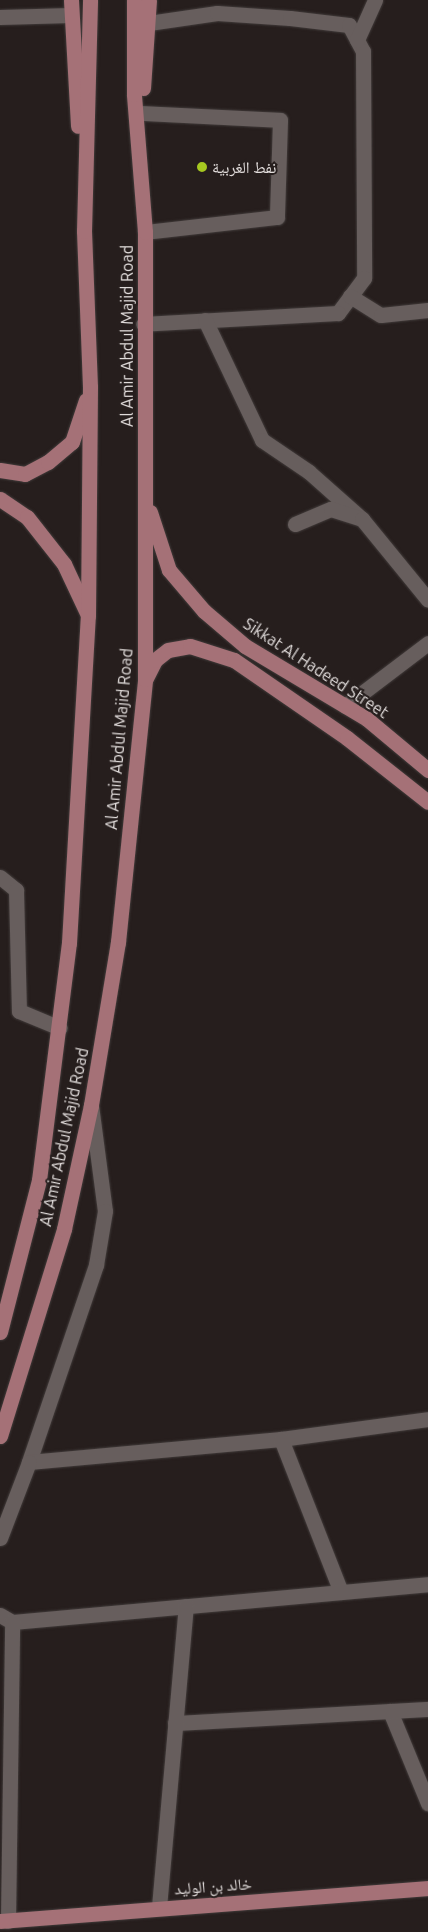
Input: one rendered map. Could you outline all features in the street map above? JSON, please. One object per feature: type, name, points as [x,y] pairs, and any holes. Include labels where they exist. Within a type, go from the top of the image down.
[{"type":"main road","name":"Al Amir Abdul Majid Road","points":[[0,1332],[39,1180],[60,1028],[88,616],[90,387],[84,231],[90,0]]},
{"type":"main road","name":"Al Amir Abdul Majid Road","points":[[0,1436],[64,1229],[91,1105],[118,942],[145,679],[143,324],[145,232],[141,23],[134,0]]},
{"type":"main road","points":[[145,232],[141,23],[149,0]]},
{"type":"main road","points":[[71,7],[84,231]]},
{"type":"main road","points":[[0,470],[25,474],[72,442],[90,387]]},
{"type":"main road","name":"Sikkat Al Hadeed Street","points":[[143,484],[169,570],[204,611],[245,646],[345,706],[428,770]]},
{"type":"main road","points":[[0,499],[27,517],[64,564],[88,616]]},
{"type":"main road","points":[[145,679],[155,660],[168,650],[190,646],[234,660],[347,738],[428,802]]},
{"type":"main road","name":"خالد بن الوليد","points":[[4,1921],[428,1888]]},
{"type":"street","points":[[357,40],[375,0]]},
{"type":"street","points":[[0,16],[71,7]]},
{"type":"street","points":[[141,23],[217,13],[290,18],[349,25],[363,50],[364,278],[338,312],[143,324]]},
{"type":"street","points":[[142,113],[280,120],[278,217],[145,232]]},
{"type":"street","points":[[350,296],[381,315],[428,310]]},
{"type":"street","points":[[205,320],[262,440],[309,472],[362,519],[428,600]]},
{"type":"street","points":[[295,524],[331,509],[362,519]]},
{"type":"street","points":[[345,706],[428,643]]},
{"type":"street","points":[[0,876],[16,890],[19,1011],[60,1028]]},
{"type":"street","points":[[0,1538],[29,1462],[96,1265],[105,1211],[91,1105]]},
{"type":"street","points":[[29,1462],[281,1439],[428,1420]]},
{"type":"street","points":[[281,1439],[340,1592]]},
{"type":"street","points":[[4,1921],[6,1618],[186,1606],[428,1584]]},
{"type":"street","points":[[159,1908],[186,1606]]},
{"type":"street","points":[[175,1723],[428,1709]]},
{"type":"street","points":[[390,1711],[428,1803]]},
{"type":"place","name":"نفط الغربية","points":[[202,167]]}]
